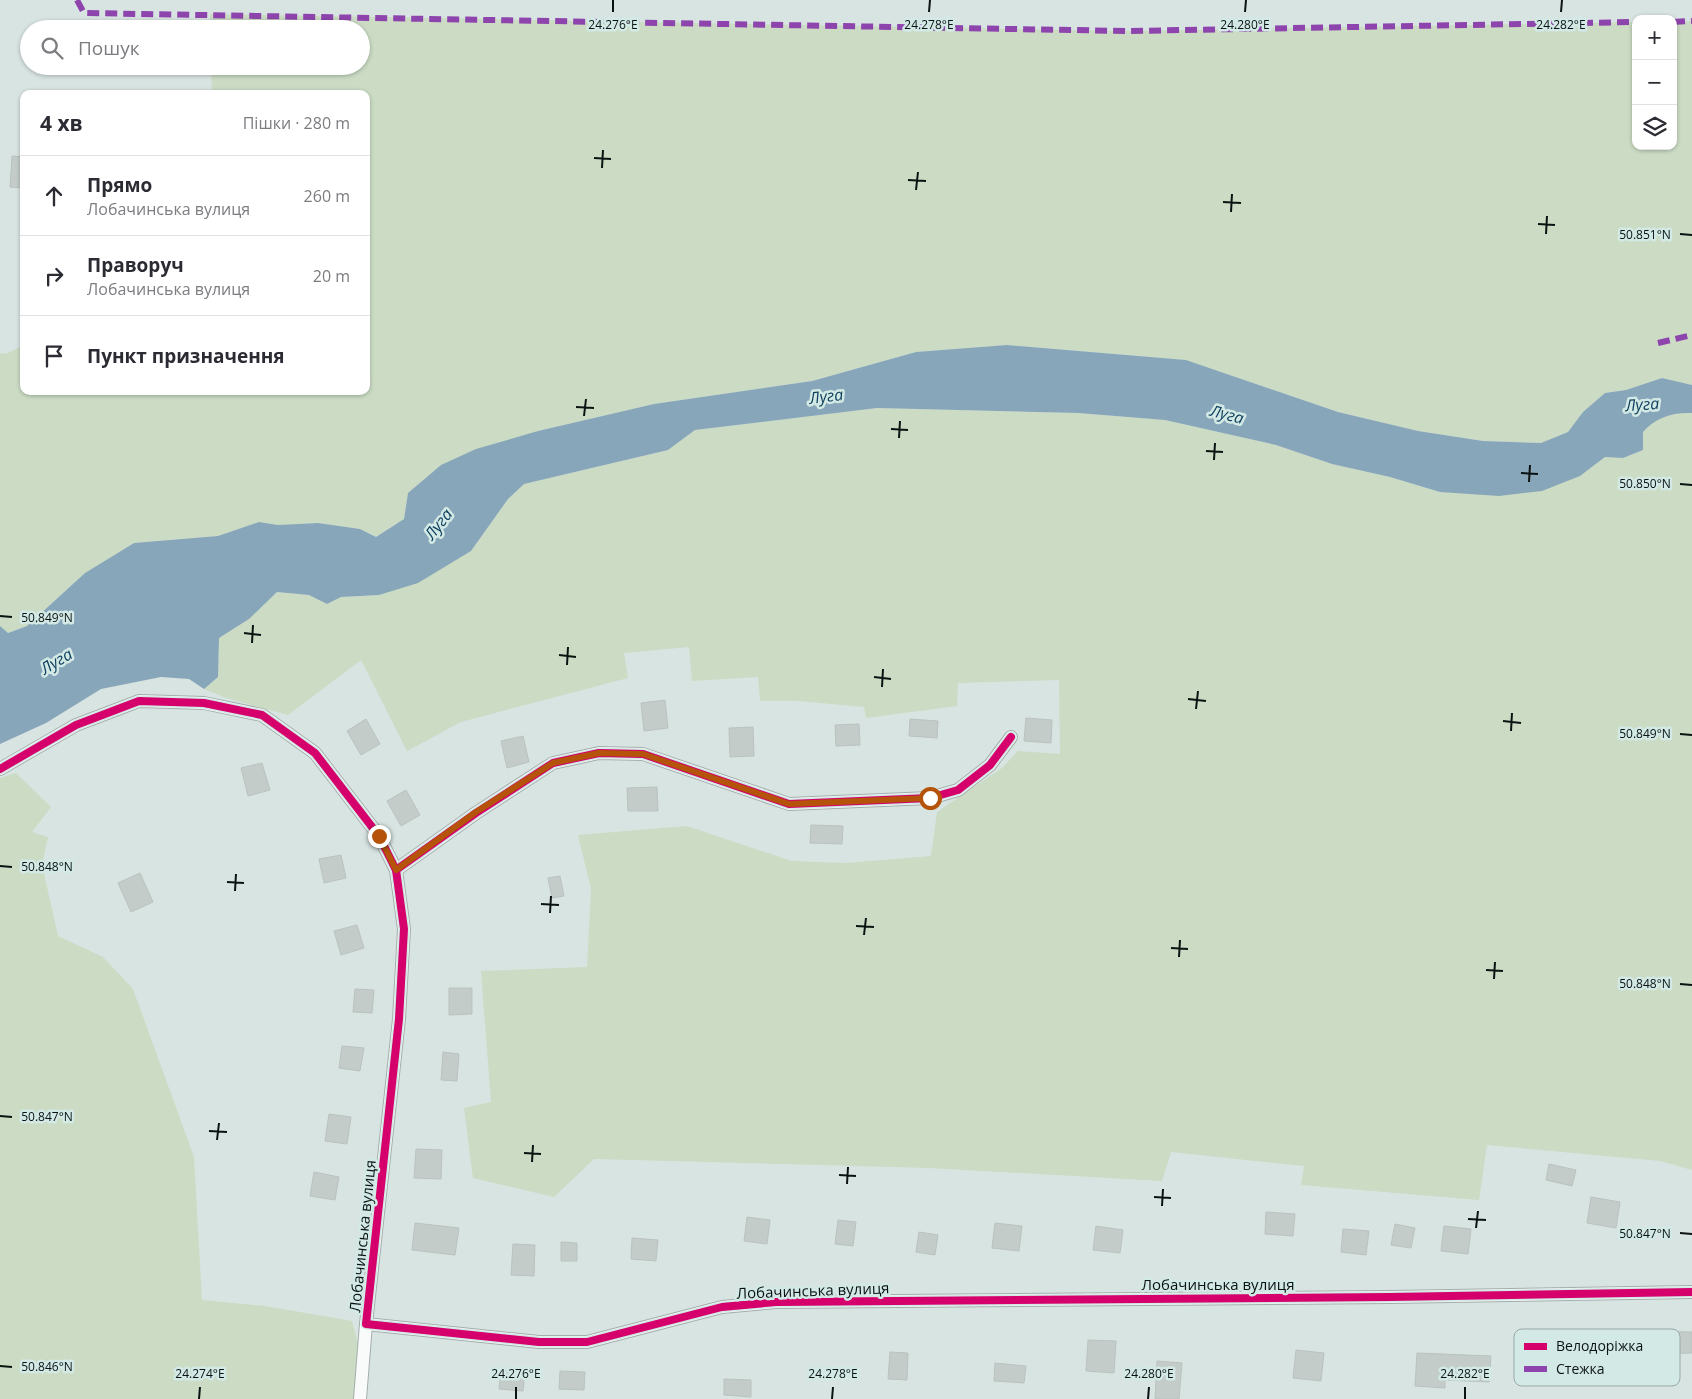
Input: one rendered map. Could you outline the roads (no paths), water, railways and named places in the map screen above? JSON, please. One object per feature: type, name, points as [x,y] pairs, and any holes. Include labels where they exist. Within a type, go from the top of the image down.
[{"type":"street","name":"Лобачинська вулиця","points":[[0,769],[76,725],[139,701],[204,702],[262,715],[315,753],[379,836],[396,870],[404,929],[398,1019],[366,1324],[540,1342],[587,1342],[722,1307],[776,1302],[1380,1298],[1692,1292]]},
{"type":"street","points":[[396,870],[476,812],[553,763],[599,753],[643,754],[789,804],[930,798],[958,790],[990,765],[1011,737]]},
{"type":"street","points":[[360,1399],[366,1324]]},
{"type":"water","name":"Луга","points":[[1007,345],[1186,360],[1338,412],[1418,431],[1483,441],[1541,443],[1568,432],[1583,412],[1605,393],[1626,390],[1662,378],[1692,385],[1692,413],[1678,413],[1665,416],[1653,423],[1643,432],[1643,450],[1623,458],[1605,457],[1580,476],[1542,491],[1499,496],[1440,492],[1390,477],[1332,464],[1276,445],[1165,420],[1078,413],[877,408],[695,430],[668,450],[524,484],[508,499],[471,551],[418,583],[379,595],[341,597],[327,604],[309,595],[277,592],[249,619],[219,638],[218,677],[204,689],[189,679],[161,677],[101,689],[46,723],[0,744],[0,626],[8,633],[27,626],[85,573],[134,543],[218,536],[259,522],[278,525],[318,523],[360,529],[376,537],[404,519],[408,493],[441,465],[476,449],[538,431],[654,404],[812,381],[916,352]]}]
